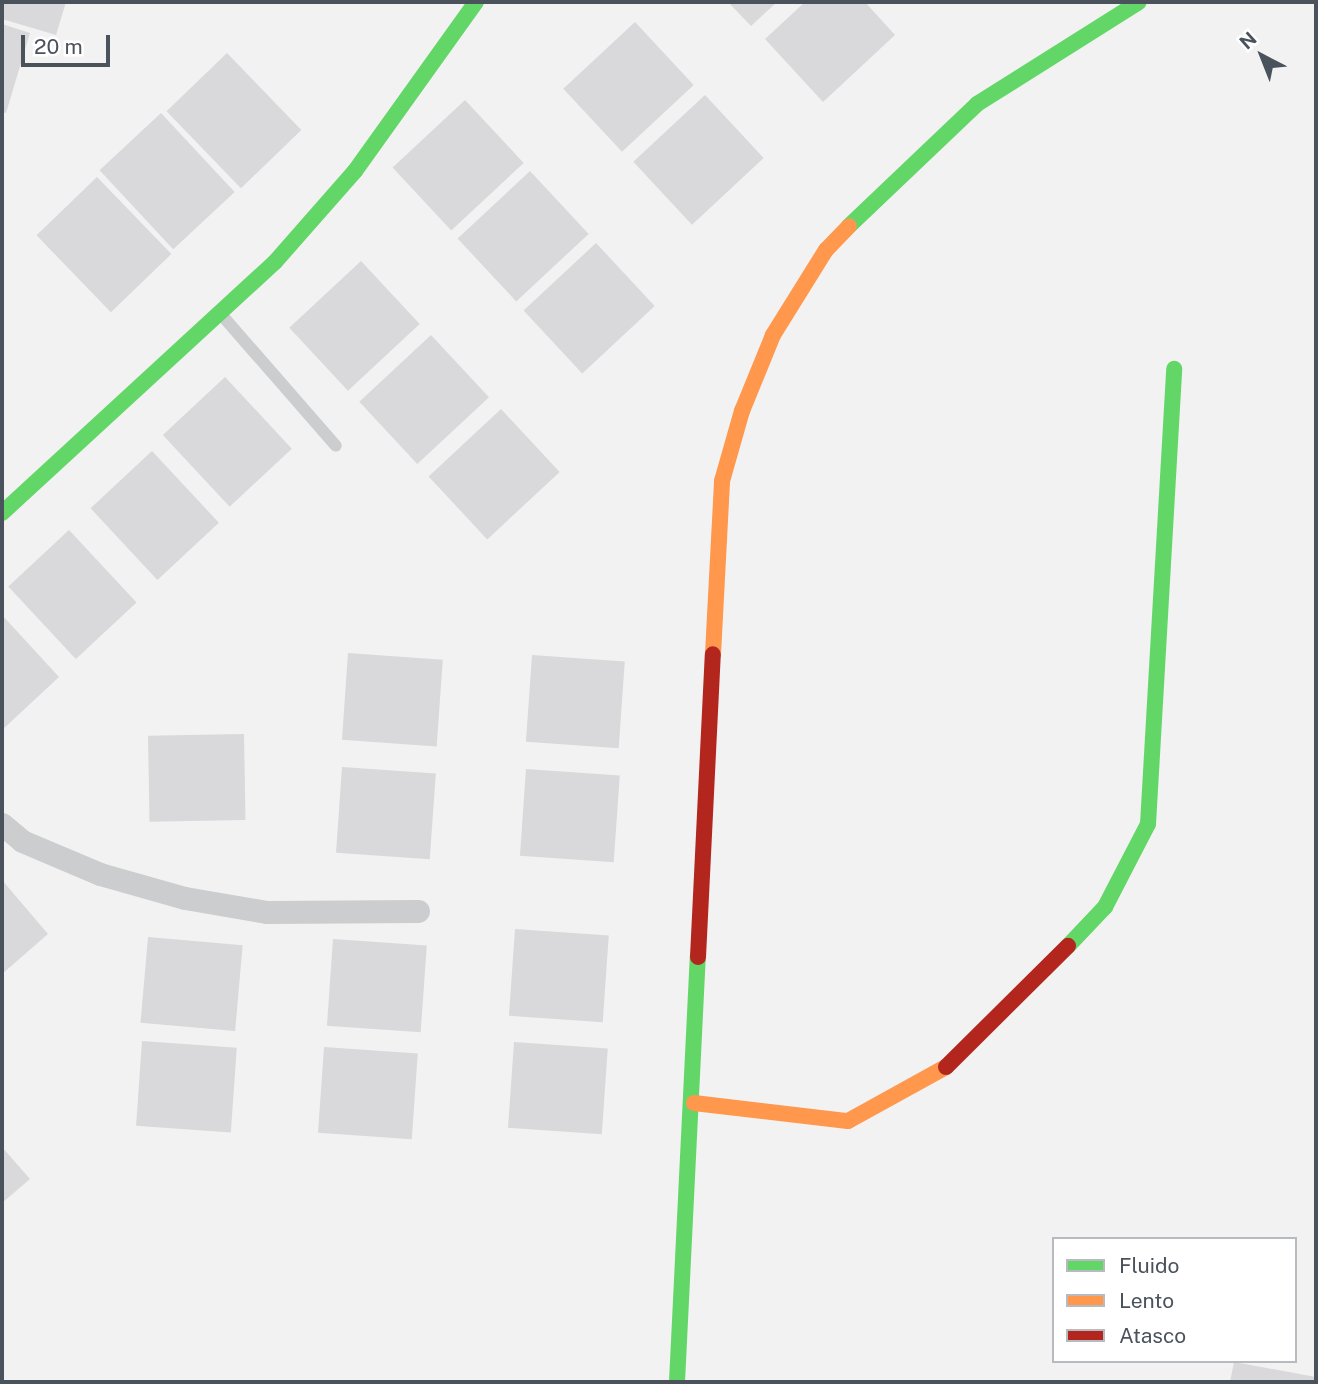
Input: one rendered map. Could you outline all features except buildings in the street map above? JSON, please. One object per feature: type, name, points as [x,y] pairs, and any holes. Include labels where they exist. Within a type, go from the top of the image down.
[{"type":"street","points":[[2,513],[217,310],[275,262],[355,171],[476,2]]},
{"type":"street","points":[[677,1382],[694,1103],[722,481],[742,411],[773,335],[827,250],[887,187],[976,104],[1139,2]]},
{"type":"street","points":[[694,1103],[848,1121],[959,1060],[1105,907],[1149,824],[1174,369]]},
{"type":"street","points":[[2,824],[22,841],[100,874],[185,898],[267,912],[418,911]]},
{"type":"lane","points":[[217,310],[336,446]]},
{"type":"traffic: fast","points":[[2,513],[275,262],[355,171],[476,2]]},
{"type":"traffic: fast","points":[[849,226],[977,104],[1139,2]]},
{"type":"traffic: fast","points":[[1068,946],[1105,907],[1148,824],[1174,369]]},
{"type":"traffic: fast","points":[[677,1382],[698,957]]},
{"type":"traffic: slow","points":[[713,654],[722,481],[742,411],[773,335],[826,250],[849,226]]},
{"type":"traffic: slow","points":[[694,1103],[848,1121],[946,1067]]},
{"type":"traffic: jam","points":[[698,957],[713,654]]},
{"type":"traffic: jam","points":[[946,1067],[1068,946]]}]
